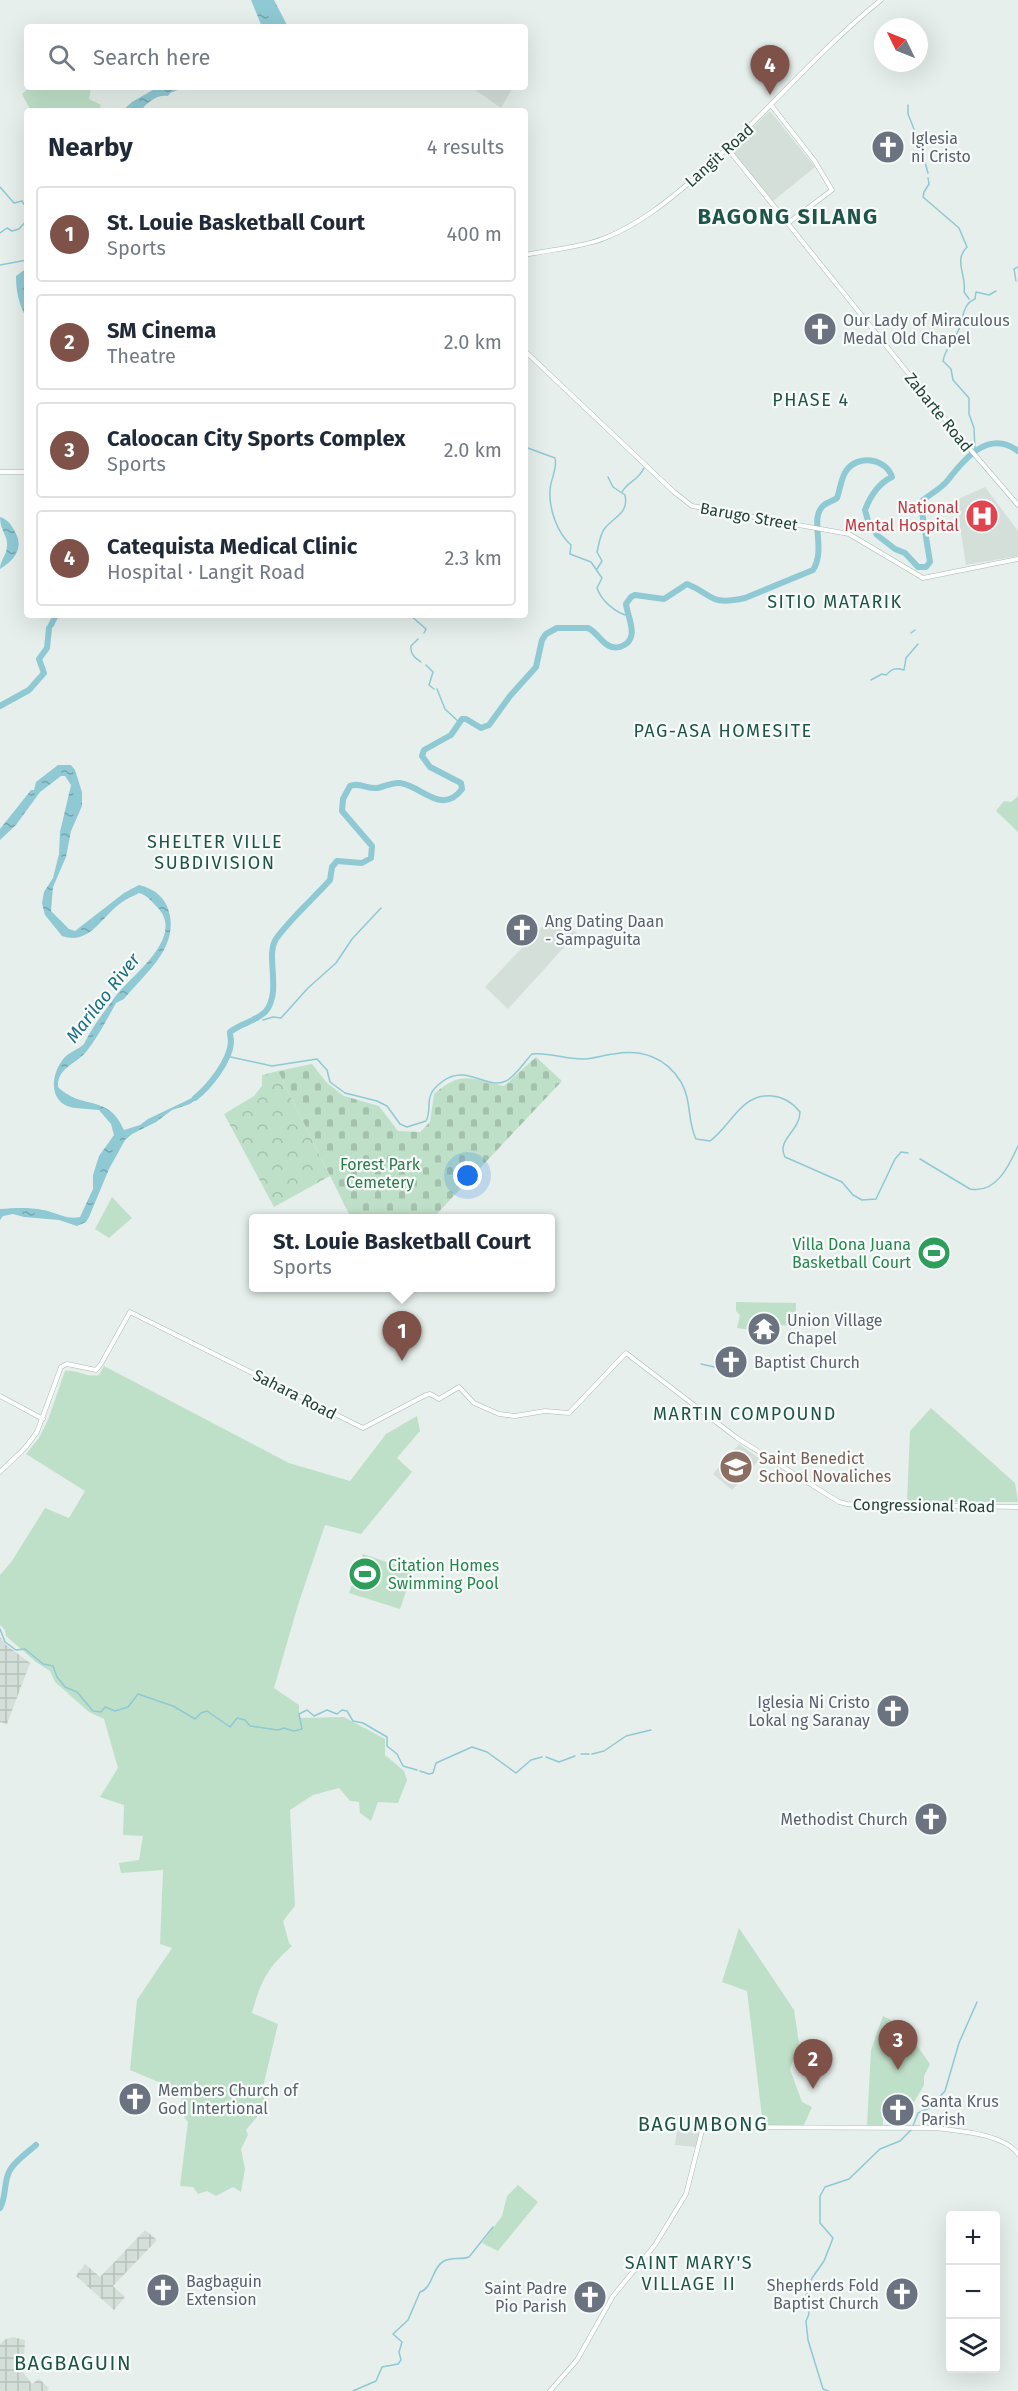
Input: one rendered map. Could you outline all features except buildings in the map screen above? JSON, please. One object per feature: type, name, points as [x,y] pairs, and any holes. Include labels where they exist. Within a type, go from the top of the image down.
[{"type":"main road","name":"Langit Road","points":[[528,254],[592,243],[623,230],[659,207],[728,149],[880,0]]},
{"type":"main road","points":[[771,105],[814,160],[832,190],[788,223]]},
{"type":"main road","name":"Zabarte Road","points":[[728,149],[965,444],[1018,505]]},
{"type":"main road","name":"Barugo Street","points":[[528,354],[692,506],[852,535],[924,578],[964,568],[1018,559]]},
{"type":"main road","points":[[0,472],[24,472]]},
{"type":"main road","name":"Sahara Road","points":[[43,1419],[61,1367],[67,1364],[96,1370],[130,1312],[363,1428],[426,1395],[430,1394],[439,1399],[459,1387],[474,1403],[499,1414],[515,1416],[544,1411],[568,1413],[626,1353]]},
{"type":"main road","name":"Congressional Road","points":[[626,1353],[737,1438],[839,1503],[1018,1506]]},
{"type":"main road","points":[[0,1396],[43,1419],[31,1441],[0,1472]]},
{"type":"main road","points":[[550,2391],[577,2360],[613,2296],[655,2246],[686,2194],[703,2127],[913,2128],[970,2133],[1010,2145],[1018,2154]]},
{"type":"shaded area","points":[[475,90],[511,90],[501,108]]},
{"type":"shaded area","points":[[770,111],[815,167],[773,201],[730,149]]},
{"type":"shaded area","name":"National Mental Hospital","points":[[985,487],[1018,531],[1018,556],[966,565],[956,500]]},
{"type":"shaded area","points":[[554,914],[577,933],[508,1009],[485,987]]},
{"type":"shaded area","name":"Saint Benedict School Novaliches","points":[[739,1444],[760,1459],[732,1490],[713,1474]]},
{"type":"shaded area","points":[[0,1637],[5,1644],[30,1663],[7,1724],[0,1722]]},
{"type":"shaded area","points":[[677,2128],[700,2130],[696,2147],[675,2145]]},
{"type":"shaded area","points":[[145,2230],[157,2240],[113,2286],[125,2297],[114,2310],[76,2276],[85,2264],[100,2277]]},
{"type":"shaded area","points":[[13,2337],[25,2340],[23,2372],[32,2384],[39,2379],[49,2388],[47,2391],[0,2391],[0,2344]]},
{"type":"green space","points":[[27,90],[90,90],[89,99],[101,105],[100,108],[29,108],[22,94]]},
{"type":"green space","points":[[1018,796],[1018,832],[996,811],[1004,801],[1011,802]]},
{"type":"green space","name":"Forest Park Cemetery","points":[[536,1057],[562,1081],[437,1214],[349,1214],[278,1071],[312,1064],[327,1083],[344,1096],[379,1106],[398,1131],[420,1132],[430,1122],[434,1094],[452,1082],[467,1078],[504,1086]]},
{"type":"green space","points":[[278,1071],[330,1176],[274,1207],[224,1114],[254,1096],[262,1086],[262,1075]]},
{"type":"green space","points":[[112,1197],[132,1218],[109,1238],[95,1229]]},
{"type":"green space","points":[[736,1302],[796,1303],[795,1327],[761,1322],[758,1331],[737,1328],[740,1315],[736,1311]]},
{"type":"green space","points":[[104,1366],[289,1463],[350,1481],[386,1434],[417,1416],[420,1431],[397,1458],[412,1472],[361,1534],[325,1525],[298,1605],[274,1688],[299,1705],[299,1718],[344,1717],[385,1739],[385,1755],[404,1771],[407,1780],[398,1803],[378,1802],[371,1821],[360,1813],[359,1802],[350,1801],[339,1788],[313,1795],[290,1810],[295,1906],[283,1921],[289,1943],[292,1946],[276,1961],[266,1976],[252,2013],[278,2024],[262,2091],[266,2106],[246,2130],[248,2135],[241,2149],[245,2169],[241,2192],[233,2187],[216,2196],[207,2191],[198,2194],[193,2187],[180,2186],[188,2122],[181,2105],[182,2092],[130,2070],[137,2000],[172,1948],[160,1944],[163,1870],[121,1873],[119,1863],[139,1860],[143,1836],[123,1835],[124,1805],[100,1797],[118,1768],[104,1719],[89,1712],[55,1682],[50,1671],[6,1636],[5,1630],[0,1625],[0,1575],[12,1561],[45,1508],[69,1518],[85,1491],[26,1454],[39,1438],[48,1420],[65,1371],[95,1376],[99,1375]]},
{"type":"green space","points":[[931,1408],[1015,1483],[1018,1502],[907,1502],[910,1431]]},
{"type":"green space","points":[[363,1554],[413,1571],[400,1609],[349,1593]]},
{"type":"green space","points":[[739,1928],[794,2010],[799,2043],[790,2069],[802,2102],[812,2107],[804,2125],[763,2125],[747,1991],[722,1982]]},
{"type":"green space","points":[[883,2016],[903,2026],[930,2064],[924,2076],[924,2085],[907,2114],[903,2114],[902,2100],[895,2101],[895,2109],[883,2110],[883,2125],[867,2125],[871,2050]]},
{"type":"green space","points":[[518,2185],[538,2202],[498,2251],[482,2243],[502,2216],[507,2196]]},
{"type":"water","points":[[251,0],[274,0],[286,24],[261,24]]},
{"type":"water","points":[[153,90],[178,90],[168,96],[160,96],[152,100],[144,108],[125,108]]},
{"type":"water","points":[[24,270],[24,313],[18,298],[16,276]]},
{"type":"water","points":[[0,517],[10,523],[19,542],[14,557],[0,569],[7,546]]},
{"type":"water","points":[[58,765],[71,765],[75,770],[82,792],[82,806],[71,831],[66,857],[53,887],[51,911],[69,929],[75,931],[124,893],[139,885],[151,889],[163,900],[169,910],[171,929],[157,961],[124,999],[116,1003],[86,1052],[61,1075],[58,1087],[77,1099],[103,1106],[118,1119],[124,1130],[140,1125],[200,1092],[202,1095],[190,1104],[172,1110],[125,1140],[109,1169],[89,1217],[86,1222],[77,1226],[59,1220],[13,1214],[3,1216],[0,1220],[0,1209],[32,1208],[70,1217],[80,1217],[93,1189],[93,1175],[99,1156],[114,1135],[111,1124],[99,1110],[67,1106],[60,1101],[54,1087],[56,1071],[65,1057],[84,1044],[115,997],[153,955],[165,931],[164,919],[157,907],[139,893],[120,904],[93,930],[79,937],[62,936],[45,915],[42,903],[44,892],[53,878],[59,854],[60,832],[71,785],[65,776],[61,776],[40,792],[16,825],[0,840],[0,829],[31,790],[34,790],[36,782]]},
{"type":"waterway","points":[[908,105],[908,114],[928,173]]},
{"type":"waterway","points":[[928,178],[929,184],[923,197],[959,228],[967,247],[961,257],[961,263],[964,292],[969,299]]},
{"type":"waterway","points":[[0,187],[14,203],[22,201],[24,204]]},
{"type":"waterway","points":[[0,233],[7,228],[12,231],[19,229],[24,223]]},
{"type":"waterway","points":[[0,265],[24,261]]},
{"type":"waterway","points":[[1016,281],[1014,269],[1018,267]]},
{"type":"waterway","points":[[975,450],[974,428],[969,414],[969,398],[953,380],[951,369],[943,361],[946,350],[959,330],[966,307],[975,299],[976,292],[989,295],[996,291]]},
{"type":"waterway","points":[[195,1098],[223,1065],[230,1049],[230,1032],[254,1020],[266,1011],[271,1003],[273,946],[281,932],[330,880],[332,867],[337,861],[362,863],[371,858],[372,846],[342,811],[343,799],[350,786],[377,788],[400,783],[439,800],[454,797],[462,789],[461,783],[430,767],[422,756],[424,750],[451,735],[462,719],[481,728],[489,725],[510,696],[536,667],[542,640],[546,634],[557,628],[588,628],[608,645],[620,647],[626,644],[632,634],[626,604],[635,595],[664,599],[687,584],[718,600],[733,600],[745,598],[813,570],[817,561],[817,525],[820,511],[824,505],[837,498],[844,474],[857,462],[864,460],[878,462],[889,471],[892,477],[876,491],[865,510],[868,521],[877,535],[895,549],[905,553],[918,567],[926,567],[930,562],[922,501],[942,486],[978,449],[997,443],[1018,451]]},
{"type":"waterway","points":[[528,448],[555,458],[550,487],[551,506],[558,528],[571,545],[570,554],[591,562],[602,578],[597,588],[602,597],[614,609],[629,616]]},
{"type":"waterway","points":[[622,492],[644,468]]},
{"type":"waterway","points":[[597,569],[602,561],[597,552],[602,533],[620,514],[626,501],[625,495],[613,487],[608,477]]},
{"type":"waterway","points":[[51,625],[54,618]]},
{"type":"waterway","points":[[413,618],[426,629],[424,633]]},
{"type":"waterway","points":[[0,706],[29,690],[44,673],[39,659],[47,648],[49,628]]},
{"type":"waterway","points":[[911,633],[915,630]]},
{"type":"waterway","points":[[418,639],[411,646],[411,651],[413,656],[421,662]]},
{"type":"waterway","points":[[871,680],[882,674],[886,675],[894,669],[904,670],[906,658],[918,644]]},
{"type":"waterway","points":[[426,665],[433,672],[429,685],[434,689]]},
{"type":"waterway","points":[[437,689],[445,709],[459,722]]},
{"type":"waterway","points":[[263,1020],[273,1017],[281,1018],[308,988],[336,963],[352,939],[381,908]]},
{"type":"waterway","points":[[254,1019],[258,1020]]},
{"type":"waterway","points":[[226,1056],[272,1066],[317,1059],[327,1070],[330,1082],[345,1093],[377,1101],[387,1106],[400,1124],[407,1127],[426,1121],[432,1092],[441,1082],[452,1076],[468,1076],[499,1083],[510,1079],[532,1054],[582,1059],[624,1053],[643,1054],[668,1066],[681,1082],[687,1096],[691,1125],[696,1139],[710,1141],[744,1105],[752,1100],[761,1096],[784,1099],[800,1112],[799,1119],[784,1145],[785,1157],[842,1182],[853,1195],[862,1200],[876,1199],[895,1159],[901,1152],[908,1153]]},
{"type":"waterway","points":[[920,1159],[970,1189],[979,1189],[987,1187],[1000,1177],[1018,1146]]},
{"type":"waterway","points":[[701,1364],[719,1368]]},
{"type":"waterway","points":[[0,1629],[5,1642],[16,1650],[25,1649],[43,1664],[53,1666],[57,1677],[65,1687],[77,1692],[93,1711],[101,1712],[105,1707],[115,1711],[128,1707],[138,1694],[173,1706],[195,1719],[207,1711],[230,1727],[237,1718],[245,1720],[250,1726],[278,1730],[284,1728],[294,1731],[302,1729],[299,1714],[307,1710],[314,1716],[327,1710],[337,1714],[342,1710],[347,1711],[353,1721],[363,1723],[387,1737],[387,1746],[397,1754],[403,1766],[417,1770]]},
{"type":"waterway","points":[[592,1754],[604,1751],[626,1736],[651,1730]]},
{"type":"waterway","points":[[420,1771],[433,1773],[436,1763],[472,1747],[487,1752],[516,1773],[531,1760],[542,1757]]},
{"type":"waterway","points":[[581,1754],[589,1754]]},
{"type":"waterway","points":[[546,1757],[559,1762],[575,1756]]},
{"type":"waterway","points":[[933,2104],[945,2091],[959,2043],[977,2002]]},
{"type":"waterway","points":[[913,2126],[918,2113],[931,2107]]},
{"type":"waterway","points":[[828,2391],[823,2389],[808,2340],[806,2321],[809,2314],[806,2296],[812,2278],[824,2261],[833,2238],[820,2223],[820,2196],[825,2187],[849,2179],[880,2149],[900,2141],[911,2130]]},
{"type":"waterway","points":[[0,2208],[10,2170],[36,2145]]},
{"type":"waterway","points":[[353,2391],[376,2381],[382,2367],[398,2364],[401,2360],[399,2352],[402,2342],[393,2334],[408,2320],[420,2292],[428,2286],[440,2264],[447,2260],[469,2257],[493,2227]]},
{"type":"place","name":"Catequista Medical Clinic","points":[[770,95]]},
{"type":"place","name":"Iglesia ni Cristo","points":[[888,147]]},
{"type":"place","name":"Our Lady of Miraculous Medal Old Chapel","points":[[820,329]]},
{"type":"place","name":"National Mental Hospital","points":[[982,516]]},
{"type":"place","name":"Ang Dating Daan - Sampaguita","points":[[522,930]]},
{"type":"place","name":"Villa Dona Juana Basketball Court","points":[[934,1253]]},
{"type":"place","name":"Union Village Chapel","points":[[764,1329]]},
{"type":"place","name":"St. Louie Basketball Court","points":[[402,1361]]},
{"type":"place","name":"Baptist Church","points":[[731,1362]]},
{"type":"place","name":"Saint Benedict School Novaliches","points":[[736,1467]]},
{"type":"place","name":"Citation Homes Swimming Pool","points":[[365,1574]]},
{"type":"place","name":"Iglesia Ni Cristo Lokal ng Saranay","points":[[893,1711]]},
{"type":"place","name":"Methodist Church","points":[[931,1819]]},
{"type":"place","name":"Caloocan City Sports Complex","points":[[898,2070]]},
{"type":"place","name":"SM Cinema","points":[[813,2089]]},
{"type":"place","name":"Members Church of God Intertional","points":[[135,2099]]},
{"type":"place","name":"Santa Krus Parish","points":[[898,2110]]},
{"type":"place","name":"Bagbaguin Extension","points":[[163,2290]]},
{"type":"place","name":"Shepherds Fold Baptist Church","points":[[902,2294]]},
{"type":"place","name":"Saint Padre Pio Parish","points":[[590,2297]]},
{"type":"district","name":"BAGONG SILANG","points":[[788,216]]},
{"type":"district","name":"PHASE 4","points":[[811,400]]},
{"type":"district","name":"SITIO MATARIK","points":[[835,602]]},
{"type":"district","name":"PAG-ASA HOMESITE","points":[[723,731]]},
{"type":"district","name":"SHELTER VILLE SUBDIVISION","points":[[215,852]]},
{"type":"district","name":"MARTIN COMPOUND","points":[[745,1414]]},
{"type":"district","name":"BAGUMBONG","points":[[703,2124]]},
{"type":"district","name":"SAINT MARY'S VILLAGE II","points":[[689,2273]]},
{"type":"district","name":"BAGBAGUIN","points":[[73,2363]]},
{"type":"water label","name":"Marilao River","points":[[103,998]]}]
